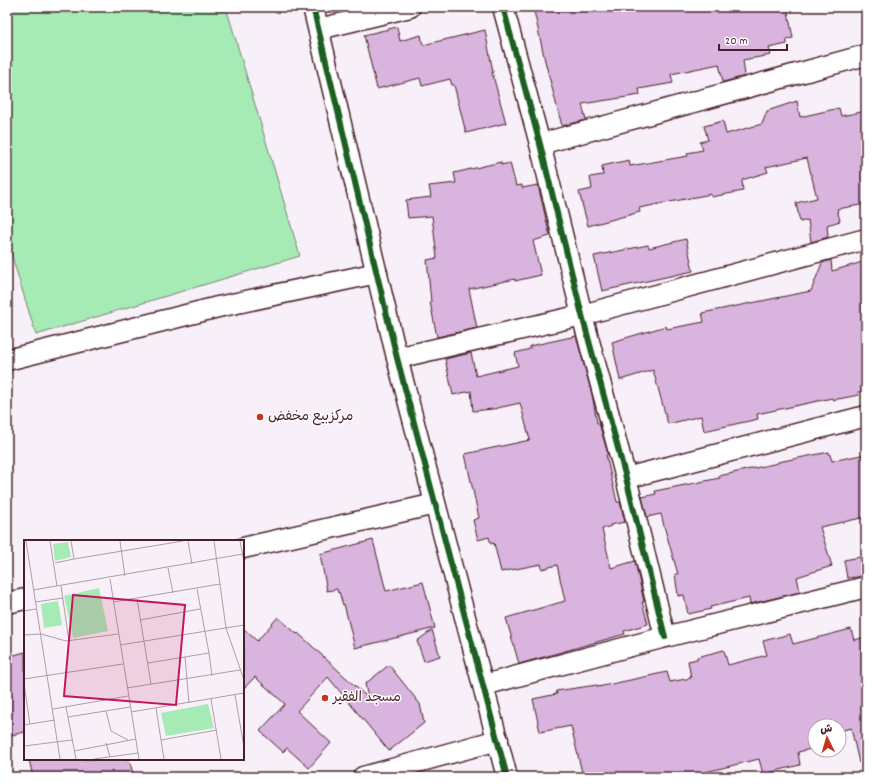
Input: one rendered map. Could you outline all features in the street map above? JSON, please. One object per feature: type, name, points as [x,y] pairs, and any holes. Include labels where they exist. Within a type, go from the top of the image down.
[{"type":"street","points":[[313,7],[397,358],[507,777]]},
{"type":"street","points":[[319,29],[410,7]]},
{"type":"street","points":[[503,7],[540,144],[582,315],[626,478],[665,637]]},
{"type":"street","points":[[540,144],[866,55]]},
{"type":"street","points":[[397,358],[582,315],[866,239]]},
{"type":"street","points":[[7,359],[218,307],[377,273]]},
{"type":"street","points":[[626,478],[866,416]]},
{"type":"street","points":[[244,548],[435,504]]},
{"type":"street","points":[[484,685],[665,637],[866,587]]},
{"type":"street","points":[[7,603],[24,599]]},
{"type":"street","points":[[363,777],[498,740]]},
{"type":"green space","points":[[7,7],[226,7],[300,256],[36,335],[7,240]]},
{"type":"building","points":[[551,7],[787,7],[793,38],[787,39],[787,44],[769,48],[771,55],[743,60],[745,76],[723,82],[719,64],[671,74],[673,83],[639,89],[640,95],[582,104],[586,120],[562,126],[534,11]]},
{"type":"building","points":[[397,27],[400,41],[421,35],[423,45],[485,30],[492,72],[506,123],[466,133],[454,85],[452,85],[450,79],[422,86],[420,78],[377,89],[364,35]]},
{"type":"building","points":[[797,101],[800,117],[839,108],[841,116],[866,111],[866,204],[837,209],[840,221],[827,225],[828,237],[811,242],[808,220],[800,222],[796,203],[817,198],[807,158],[766,167],[768,172],[742,180],[743,191],[711,197],[711,194],[639,208],[640,212],[588,226],[579,192],[592,189],[590,177],[603,175],[602,166],[629,160],[630,166],[688,156],[687,153],[703,150],[700,142],[708,140],[704,126],[723,121],[726,134],[762,124],[767,111]]},
{"type":"building","points":[[501,162],[501,165],[510,163],[516,186],[522,185],[522,188],[538,185],[550,236],[533,241],[541,275],[469,289],[477,328],[437,337],[430,302],[427,260],[437,258],[432,216],[408,218],[406,200],[431,197],[429,186],[456,183],[454,173]]},
{"type":"building","points":[[686,239],[693,271],[602,291],[594,256],[648,245],[649,248]]},
{"type":"building","points":[[831,260],[832,271],[866,261],[866,390],[858,392],[859,395],[833,400],[832,398],[757,414],[758,419],[704,431],[701,416],[668,424],[653,370],[620,380],[612,342],[666,326],[667,329],[704,322],[702,313],[811,291],[822,263]]},
{"type":"building","points":[[576,336],[592,394],[597,423],[599,423],[608,454],[606,455],[617,502],[620,502],[625,522],[610,525],[611,526],[602,529],[611,568],[635,561],[644,602],[642,602],[648,624],[624,631],[625,634],[519,664],[506,618],[565,601],[557,565],[542,569],[541,564],[501,572],[494,543],[491,544],[489,537],[478,540],[473,520],[479,518],[465,454],[530,440],[520,403],[493,409],[473,411],[471,391],[453,395],[445,359],[471,353],[476,376],[518,366],[515,353],[530,349],[530,346]]},
{"type":"building","points":[[829,452],[832,461],[866,454],[866,517],[820,527],[832,566],[797,577],[800,592],[750,604],[749,598],[688,614],[684,595],[678,596],[675,574],[678,574],[661,514],[647,517],[642,497],[656,494],[655,491],[720,478],[719,476]]},
{"type":"building","points":[[373,540],[386,591],[423,582],[435,628],[355,648],[344,604],[343,605],[339,592],[338,593],[337,589],[327,591],[320,554]]},
{"type":"building","points":[[866,556],[866,576],[847,578],[844,560]]},
{"type":"building","points":[[278,617],[297,634],[298,633],[368,698],[365,684],[389,665],[420,704],[424,723],[389,751],[328,677],[297,711],[331,743],[309,768],[287,748],[283,752],[260,731],[285,704],[255,677],[244,688],[244,629],[257,641]]},
{"type":"building","points":[[851,629],[854,640],[866,637],[866,762],[859,763],[851,728],[847,729],[847,718],[807,718],[807,750],[798,752],[800,765],[763,774],[759,759],[685,777],[583,777],[571,726],[540,732],[533,699],[557,694],[556,691],[597,685],[598,687],[667,672],[670,682],[691,678],[688,661],[697,659],[697,657],[724,650],[728,665],[767,655],[763,641],[790,634],[793,644]]},
{"type":"building","points":[[432,630],[440,656],[424,661],[417,641]]},
{"type":"building","points":[[24,652],[24,732],[7,736],[7,657]]},
{"type":"building","points":[[29,760],[129,760],[134,777],[33,777]]},
{"type":"cycle path","points":[[313,7],[397,358],[507,777]]},
{"type":"cycle path","points":[[503,7],[540,144],[582,315],[626,478],[665,637]]},
{"type":"place","name":"مركزبيع مخفض","points":[[260,417]]},
{"type":"place","name":"مسجد الفقير","points":[[325,698]]}]
